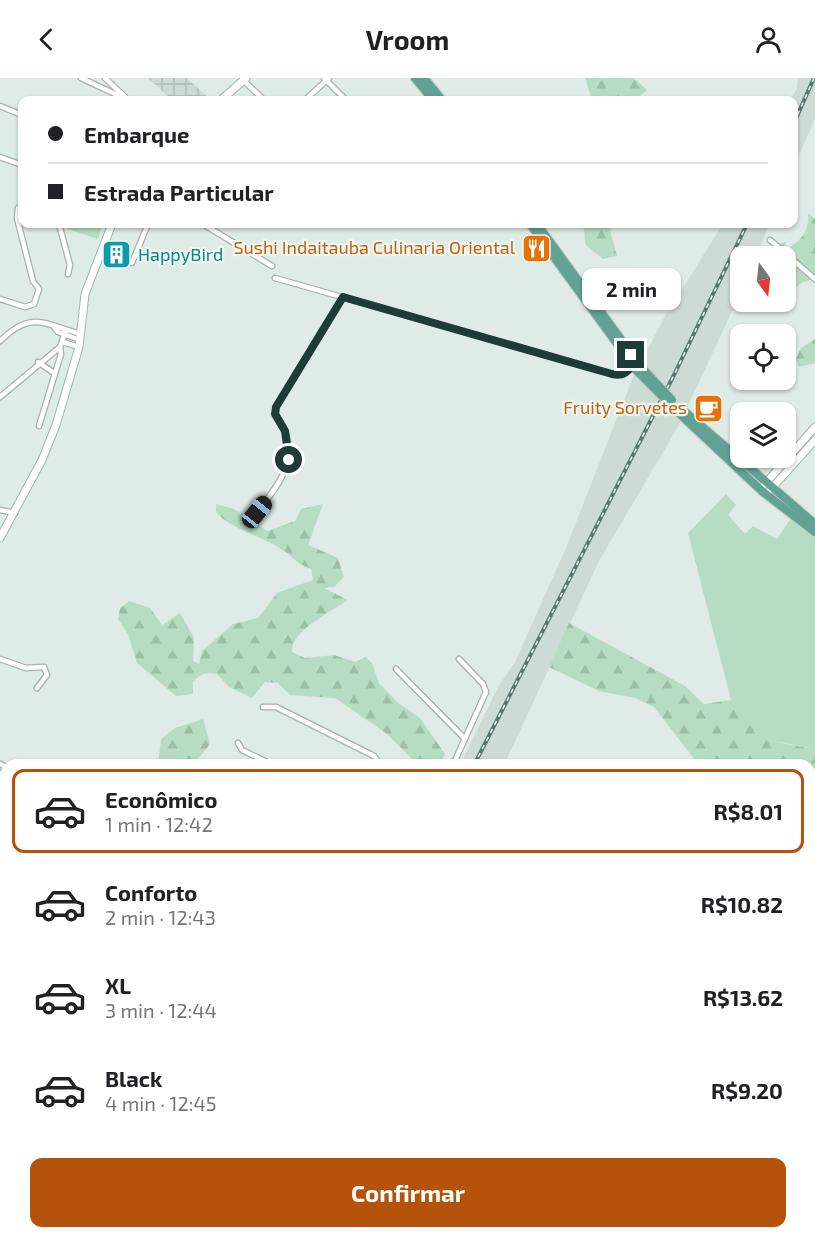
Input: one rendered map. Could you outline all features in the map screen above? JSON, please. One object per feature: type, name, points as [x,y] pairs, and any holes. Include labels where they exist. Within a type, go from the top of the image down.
[{"type":"main road","points":[[415,78],[430,96]]},
{"type":"main road","points":[[424,78],[439,96]]},
{"type":"main road","points":[[225,96],[244,79]]},
{"type":"main road","points":[[0,538],[15,513],[56,425],[80,340],[81,312],[86,291],[108,228]]},
{"type":"main road","points":[[533,228],[637,366],[750,480],[769,490]]},
{"type":"main road","points":[[540,228],[637,366]]},
{"type":"main road","points":[[81,312],[76,300],[86,291]]},
{"type":"main road","points":[[682,413],[737,455],[769,490],[815,532]]},
{"type":"main road","points":[[769,490],[814,429]]},
{"type":"main road","points":[[784,469],[815,440]]},
{"type":"main road","points":[[750,480],[769,490],[815,525]]},
{"type":"street","points":[[105,78],[125,96]]},
{"type":"street","points":[[86,79],[121,96]]},
{"type":"street","points":[[244,79],[260,96]]},
{"type":"street","points":[[309,96],[327,79],[342,96]]},
{"type":"street","points":[[0,106],[18,113]]},
{"type":"street","points":[[0,157],[18,164]]},
{"type":"street","points":[[0,299],[25,307],[36,302],[39,289],[33,281],[20,228]]},
{"type":"street","points":[[60,228],[70,265],[68,274]]},
{"type":"street","points":[[132,263],[146,228]]},
{"type":"street","points":[[210,228],[272,266]]},
{"type":"street","points":[[770,240],[815,279]]},
{"type":"street","points":[[275,278],[612,374],[622,375],[637,366]]},
{"type":"street","points":[[257,512],[272,494],[289,462],[285,431],[275,414],[276,407],[343,297]]},
{"type":"street","points":[[0,341],[16,325],[36,322],[53,326],[80,340]]},
{"type":"street","points":[[39,426],[66,332]]},
{"type":"street","points":[[0,397],[38,362],[62,344],[80,340]]},
{"type":"street","points":[[38,362],[54,373]]},
{"type":"street","points":[[0,510],[15,513]]},
{"type":"street","points":[[0,659],[26,668],[44,667],[47,675],[37,688]]},
{"type":"street","points":[[456,759],[486,696],[483,684],[459,659]]},
{"type":"street","points":[[396,669],[465,739]]},
{"type":"street","points":[[263,707],[276,707],[376,759]]},
{"type":"street","points":[[238,743],[242,750],[261,759]]},
{"type":"shaded area","points":[[148,78],[187,78],[207,96],[168,96]]},
{"type":"shaded area","points":[[798,78],[815,78],[815,119],[798,157],[798,96],[793,96],[797,89]]},
{"type":"shaded area","points":[[720,228],[768,228],[761,246],[730,246],[732,312],[679,425],[599,561],[507,759],[463,759],[498,687],[515,662],[566,548],[632,380],[665,316]]},
{"type":"green space","points":[[585,78],[634,78],[647,90],[640,96],[591,96]]},
{"type":"green space","points":[[808,213],[815,219],[815,278],[801,283],[796,288],[796,246],[792,246],[801,238],[807,225]]},
{"type":"green space","points":[[68,228],[101,228],[98,239]]},
{"type":"green space","points":[[583,228],[611,228],[617,256],[603,259],[586,245]]},
{"type":"green space","points":[[815,339],[815,363],[799,367],[796,359],[801,348]]},
{"type":"green space","points":[[726,494],[736,505],[728,515],[745,534],[753,526],[777,539],[791,518],[815,535],[815,749],[763,739],[752,730],[731,700],[688,533]]},
{"type":"green space","points":[[216,504],[234,509],[267,531],[295,521],[301,509],[323,504],[308,545],[338,558],[344,577],[334,587],[324,588],[348,600],[305,629],[293,644],[292,652],[305,658],[334,655],[355,662],[365,657],[372,663],[379,683],[398,703],[420,718],[445,754],[443,759],[412,759],[387,734],[335,698],[290,695],[278,683],[265,682],[252,698],[229,687],[217,674],[210,673],[201,675],[193,682],[193,694],[176,696],[137,663],[128,634],[118,619],[120,608],[129,601],[150,608],[162,625],[180,613],[194,638],[193,661],[199,664],[202,651],[233,624],[258,618],[277,593],[313,580],[311,569],[276,546],[231,524],[216,512]]},
{"type":"green space","points":[[569,623],[685,686],[704,704],[731,700],[757,732],[773,741],[815,749],[815,759],[694,759],[654,707],[635,698],[599,691],[549,667]]},
{"type":"green space","points":[[203,719],[210,744],[198,759],[159,759],[161,739],[175,728]]},
{"type":"railway","points":[[798,114],[814,78]]},
{"type":"railway","points":[[477,759],[673,377],[745,228]]},
{"type":"place","name":"Sushi Indaitauba Culinaria Oriental","points":[[536,248]]},
{"type":"place","name":"HappyBird","points":[[117,255]]},
{"type":"place","name":"Fruity Sorvetes","points":[[708,408]]},
{"type":"route","points":[[289,460],[285,431],[275,414],[276,407],[343,297],[612,374],[626,373],[636,361],[631,355]]}]
